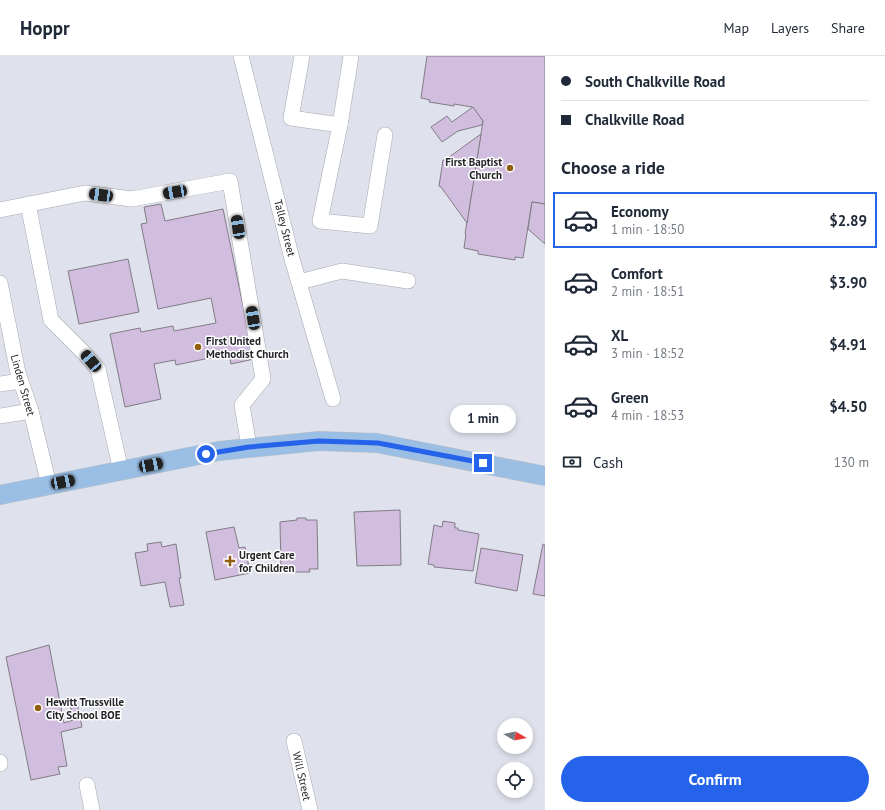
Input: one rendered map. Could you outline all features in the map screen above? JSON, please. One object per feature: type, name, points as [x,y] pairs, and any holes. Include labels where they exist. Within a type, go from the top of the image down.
[{"type":"main road","points":[[0,495],[219,451],[319,441],[378,443],[545,476]]},
{"type":"street","name":"Talley Street","points":[[241,56],[299,282],[333,399]]},
{"type":"street","points":[[302,56],[291,118],[340,125]]},
{"type":"street","points":[[351,56],[340,125],[320,221],[370,226],[385,135]]},
{"type":"street","points":[[0,210],[85,192],[132,199],[230,181],[263,379],[242,405],[249,447]]},
{"type":"street","points":[[28,204],[51,320],[98,369],[121,471]]},
{"type":"street","points":[[299,282],[342,272],[408,281]]},
{"type":"street","name":"Linden Street","points":[[0,283],[20,381],[31,411],[49,485]]},
{"type":"street","points":[[0,384],[20,381]]},
{"type":"street","points":[[0,416],[31,411]]},
{"type":"street","name":"Will Street","points":[[294,741],[310,810]]},
{"type":"street","points":[[87,785],[92,810]]},
{"type":"building","name":"First Baptist Church","points":[[427,56],[545,56],[545,204],[532,202],[523,258],[515,257],[515,260],[478,254],[478,251],[464,248],[483,121],[472,107],[429,102],[430,100],[421,98]]},
{"type":"building","points":[[473,107],[483,121],[482,125],[458,131],[442,142],[431,127],[447,116],[452,122]]},
{"type":"building","points":[[481,134],[467,223],[439,186],[443,160]]},
{"type":"building","points":[[532,202],[545,204],[545,244],[528,229]]},
{"type":"building","points":[[161,204],[165,221],[223,209],[254,359],[231,364],[229,354],[176,365],[175,360],[154,364],[161,399],[125,407],[110,334],[140,328],[141,332],[173,326],[174,331],[216,323],[211,298],[158,309],[141,224],[147,223],[144,207]]},
{"type":"building","points":[[128,259],[139,312],[79,324],[68,271]]},
{"type":"building","points":[[400,510],[401,565],[357,566],[354,512]]},
{"type":"building","points":[[297,518],[317,520],[318,569],[309,569],[310,572],[289,572],[289,570],[281,570],[280,522],[297,520]]},
{"type":"building","points":[[443,521],[455,523],[455,528],[458,528],[458,530],[479,534],[473,571],[434,567],[434,565],[428,564],[434,525],[442,527]]},
{"type":"building","name":"Urgent Care for Children","points":[[234,527],[239,548],[245,547],[250,573],[215,580],[206,532]]},
{"type":"building","points":[[161,542],[162,547],[176,544],[181,578],[179,578],[184,605],[170,607],[165,582],[141,586],[135,553],[148,551],[147,544]]},
{"type":"building","points":[[543,544],[545,545],[545,596],[533,594]]},
{"type":"building","points":[[481,548],[523,555],[517,591],[475,583]]},
{"type":"building","points":[[49,645],[64,723],[73,720],[69,699],[76,698],[82,727],[61,732],[67,766],[58,767],[60,774],[31,780],[6,657]]},
{"type":"place","name":"First Baptist Church","points":[[510,168]]},
{"type":"place","name":"First United Methodist Church","points":[[198,347]]},
{"type":"place","name":"Urgent Care for Children","points":[[230,561]]},
{"type":"place","name":"Hewitt Trussville City School BOE","points":[[38,708]]},
{"type":"route","points":[[206,454],[249,447],[319,441],[378,443],[483,463]]}]
